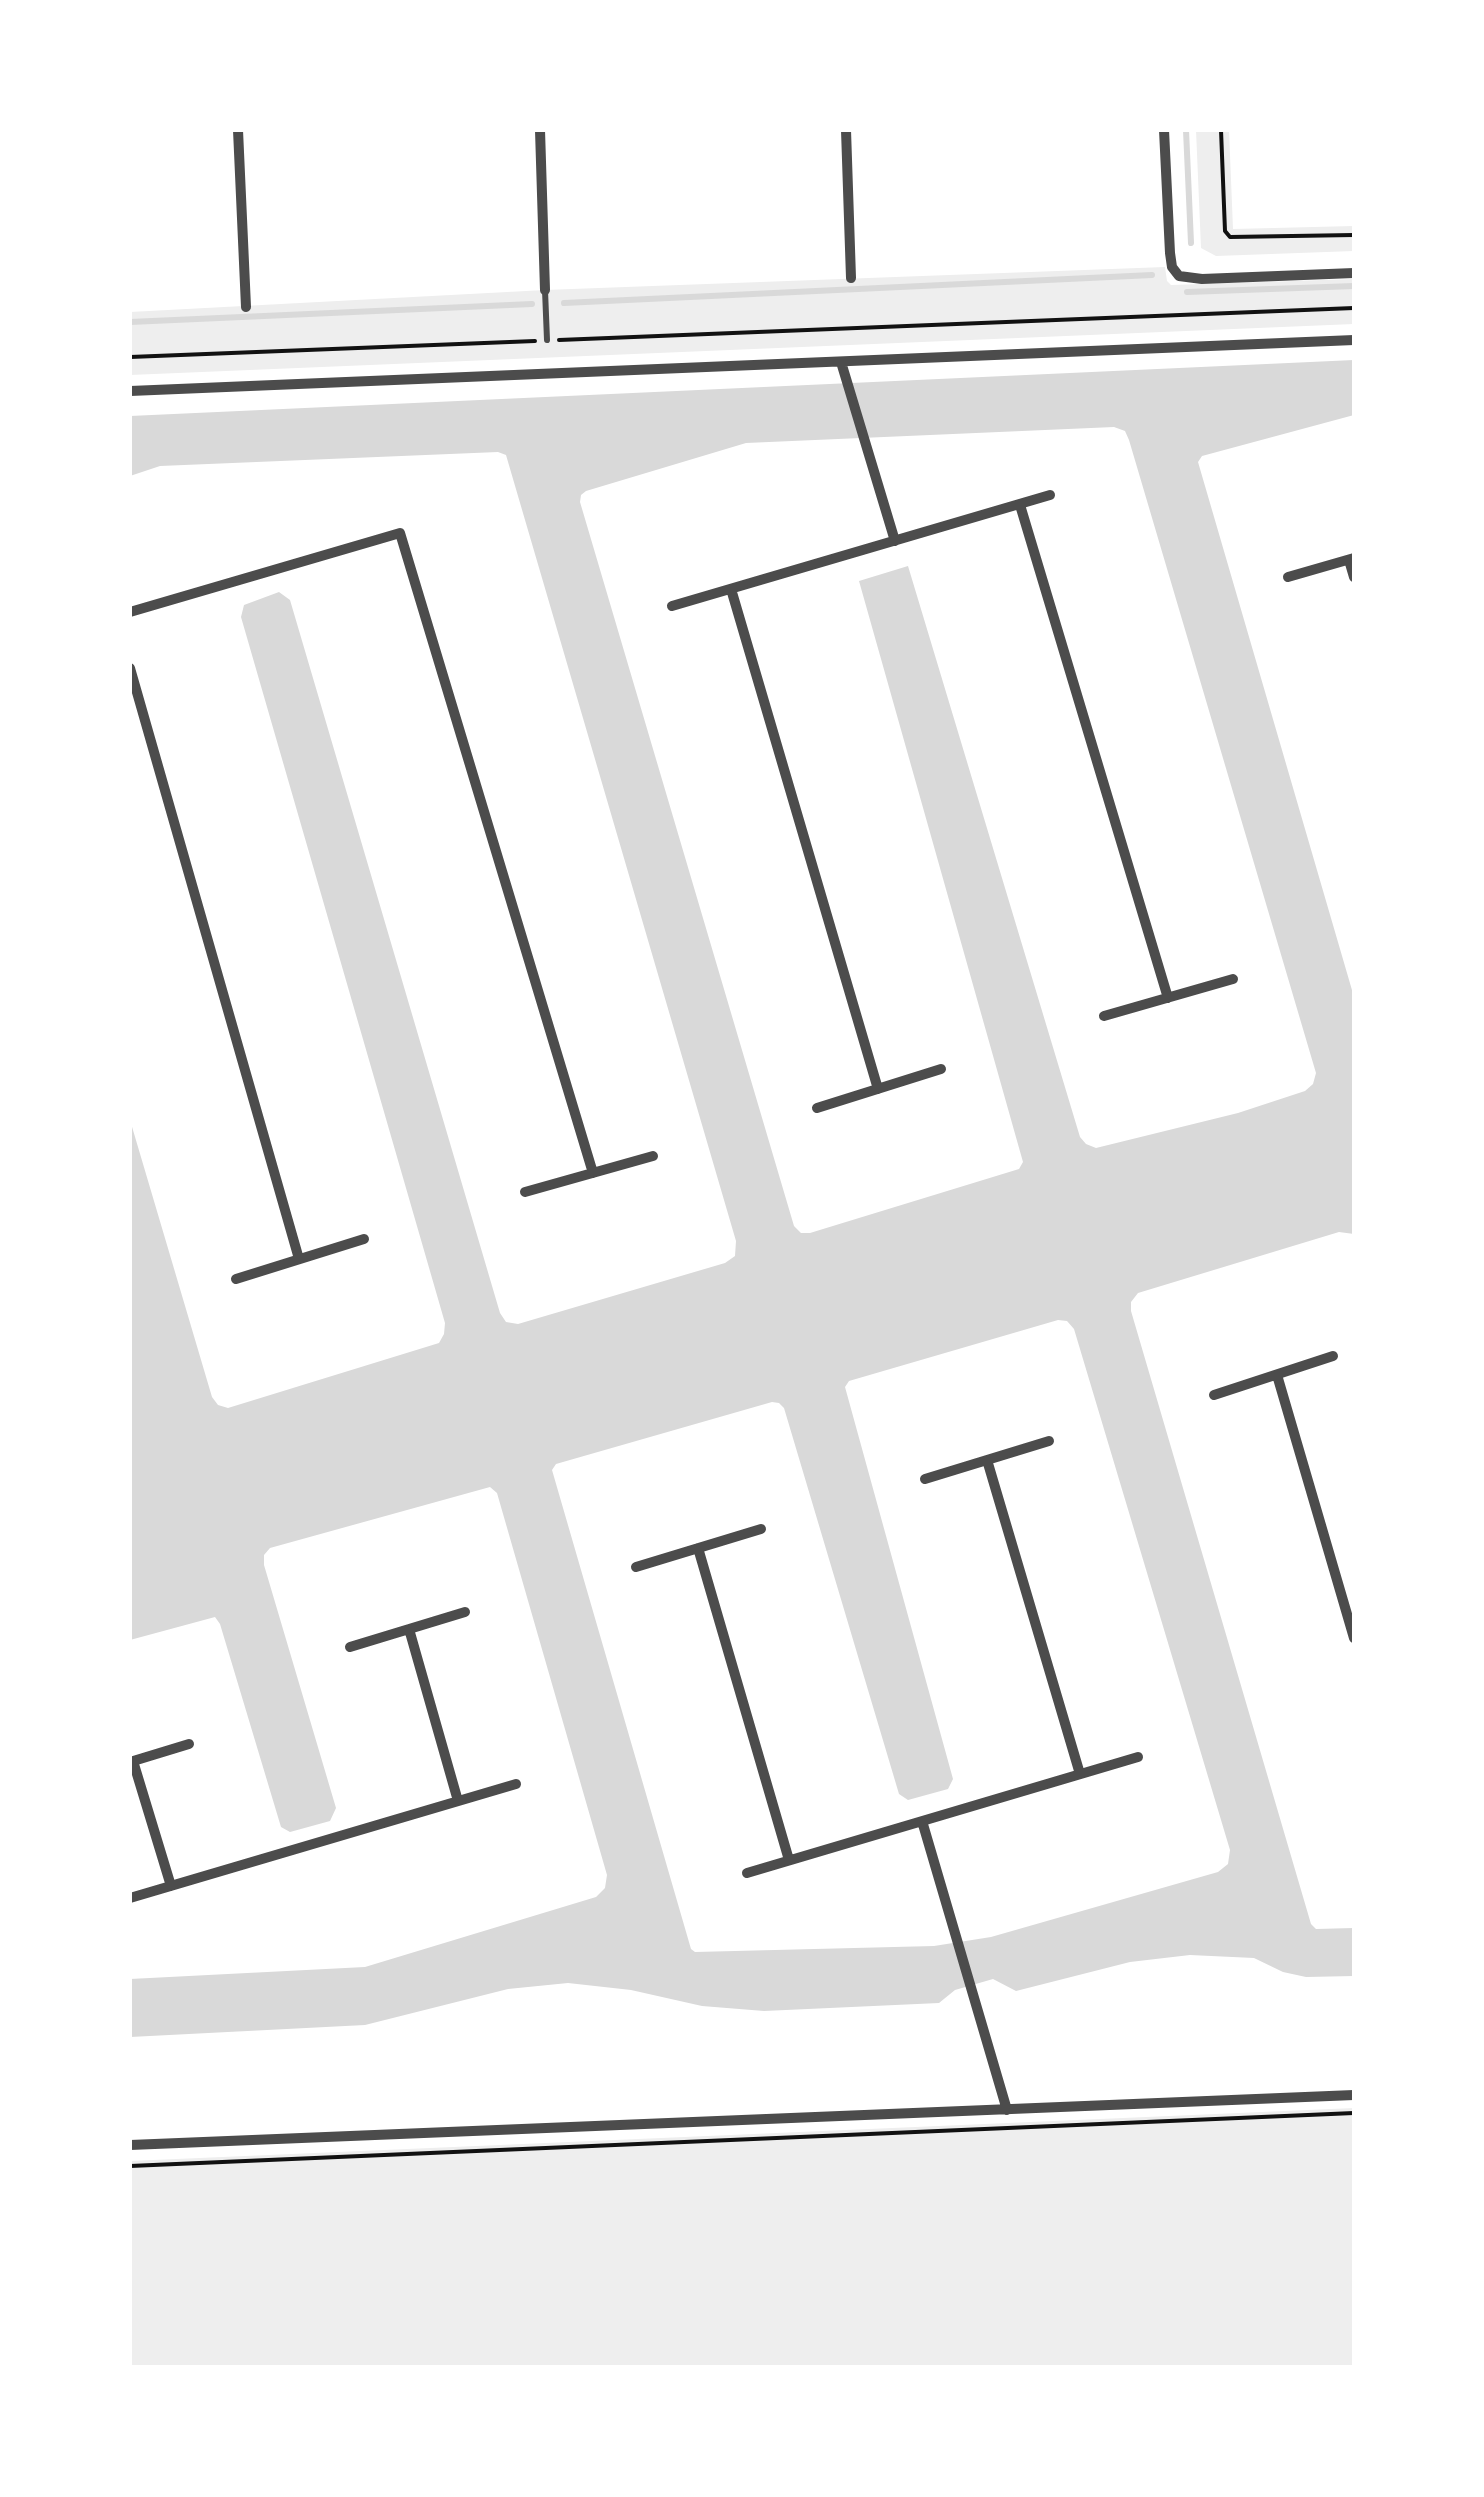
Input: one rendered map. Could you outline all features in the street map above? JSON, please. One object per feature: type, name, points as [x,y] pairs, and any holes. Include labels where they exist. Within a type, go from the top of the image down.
[{"type":"street","points":[[238,130],[246,307]]},
{"type":"street","points":[[540,130],[545,290]]},
{"type":"street","points":[[846,130],[851,278]]},
{"type":"street","points":[[1164,130],[1170,253],[1172,267],[1179,276],[1202,279],[1354,273]]},
{"type":"street","points":[[130,392],[1354,340]]},
{"type":"street","points":[[841,362],[895,541]]},
{"type":"street","points":[[672,606],[1050,496]]},
{"type":"street","points":[[1020,504],[1168,998]]},
{"type":"street","points":[[130,612],[400,533],[592,1173]]},
{"type":"street","points":[[1288,577],[1352,559],[1354,577]]},
{"type":"street","points":[[731,589],[878,1089]]},
{"type":"street","points":[[130,668],[299,1260]]},
{"type":"street","points":[[1104,1016],[1232,980]]},
{"type":"street","points":[[818,1108],[941,1069]]},
{"type":"street","points":[[525,1192],[653,1156]]},
{"type":"street","points":[[236,1279],[364,1239]]},
{"type":"street","points":[[1214,1395],[1333,1356]]},
{"type":"street","points":[[1276,1374],[1354,1638]]},
{"type":"street","points":[[925,1479],[1049,1441]]},
{"type":"street","points":[[987,1460],[1080,1774]]},
{"type":"street","points":[[636,1567],[761,1529]]},
{"type":"street","points":[[698,1548],[789,1860]]},
{"type":"street","points":[[350,1647],[464,1612]]},
{"type":"street","points":[[409,1628],[458,1801]]},
{"type":"street","points":[[171,1886],[131,1761],[189,1744]]},
{"type":"street","points":[[747,1873],[1138,1757]]},
{"type":"street","points":[[130,1898],[516,1784]]},
{"type":"street","points":[[922,1821],[1007,2110]]},
{"type":"street","points":[[130,2145],[1354,2095]]},
{"type":"lane","points":[[545,290],[547,340]]},
{"type":"path","points":[[1221,130],[1225,231],[1230,237],[1354,234]]},
{"type":"path","points":[[130,357],[1354,308]]},
{"type":"path","points":[[130,2166],[1354,2113]]},
{"type":"shaded area","points":[[1196,130],[1229,130],[1233,229],[1354,226],[1354,251],[1216,256],[1201,248]]},
{"type":"shaded area","points":[[1165,267],[1171,285],[1354,279],[1354,324],[130,375],[130,312],[545,290]]},
{"type":"shaded area","points":[[1354,360],[1354,415],[1202,456],[1198,462],[1354,997],[1354,1234],[1339,1232],[1138,1293],[1131,1302],[1131,1311],[1311,1924],[1316,1929],[1354,1928],[1354,1976],[1306,1977],[1283,1972],[1254,1958],[1190,1955],[1130,1962],[1016,1991],[993,1979],[955,1990],[939,2003],[764,2011],[702,2006],[631,1990],[568,1983],[508,1989],[365,2025],[130,2037],[130,1979],[365,1967],[596,1897],[605,1888],[607,1875],[497,1493],[490,1487],[270,1548],[264,1555],[336,1808],[330,1821],[290,1832],[281,1827],[215,1617],[130,1640],[130,1120],[212,1397],[218,1405],[228,1408],[439,1343],[444,1334],[445,1323],[241,617],[244,605],[279,592],[290,600],[500,1313],[506,1322],[518,1324],[725,1263],[735,1256],[736,1241],[506,455],[498,452],[160,466],[130,476],[130,416]],"holes":[[[1114,427],[1125,431],[1129,440],[1316,1073],[1313,1084],[1305,1091],[1238,1113],[1096,1148],[1080,1137],[908,566],[859,581],[1023,1162],[1019,1169],[801,1233],[794,1226],[581,495],[746,443]],[[1058,1320],[1067,1321],[1074,1329],[1230,1850],[1228,1864],[1218,1872],[991,1937],[934,1946],[695,1952],[552,1470],[556,1464],[779,1403],[784,1408],[899,1794],[908,1800],[948,1789],[953,1779],[845,1387],[849,1381]]]},
{"type":"shaded area","points":[[1354,2108],[1354,2367],[130,2367],[130,2161]]},
{"type":"waterway","points":[[1186,130],[1191,243]]},
{"type":"waterway","points":[[564,303],[1152,275]]},
{"type":"waterway","points":[[1187,292],[1354,286]]},
{"type":"waterway","points":[[130,322],[532,304]]}]
